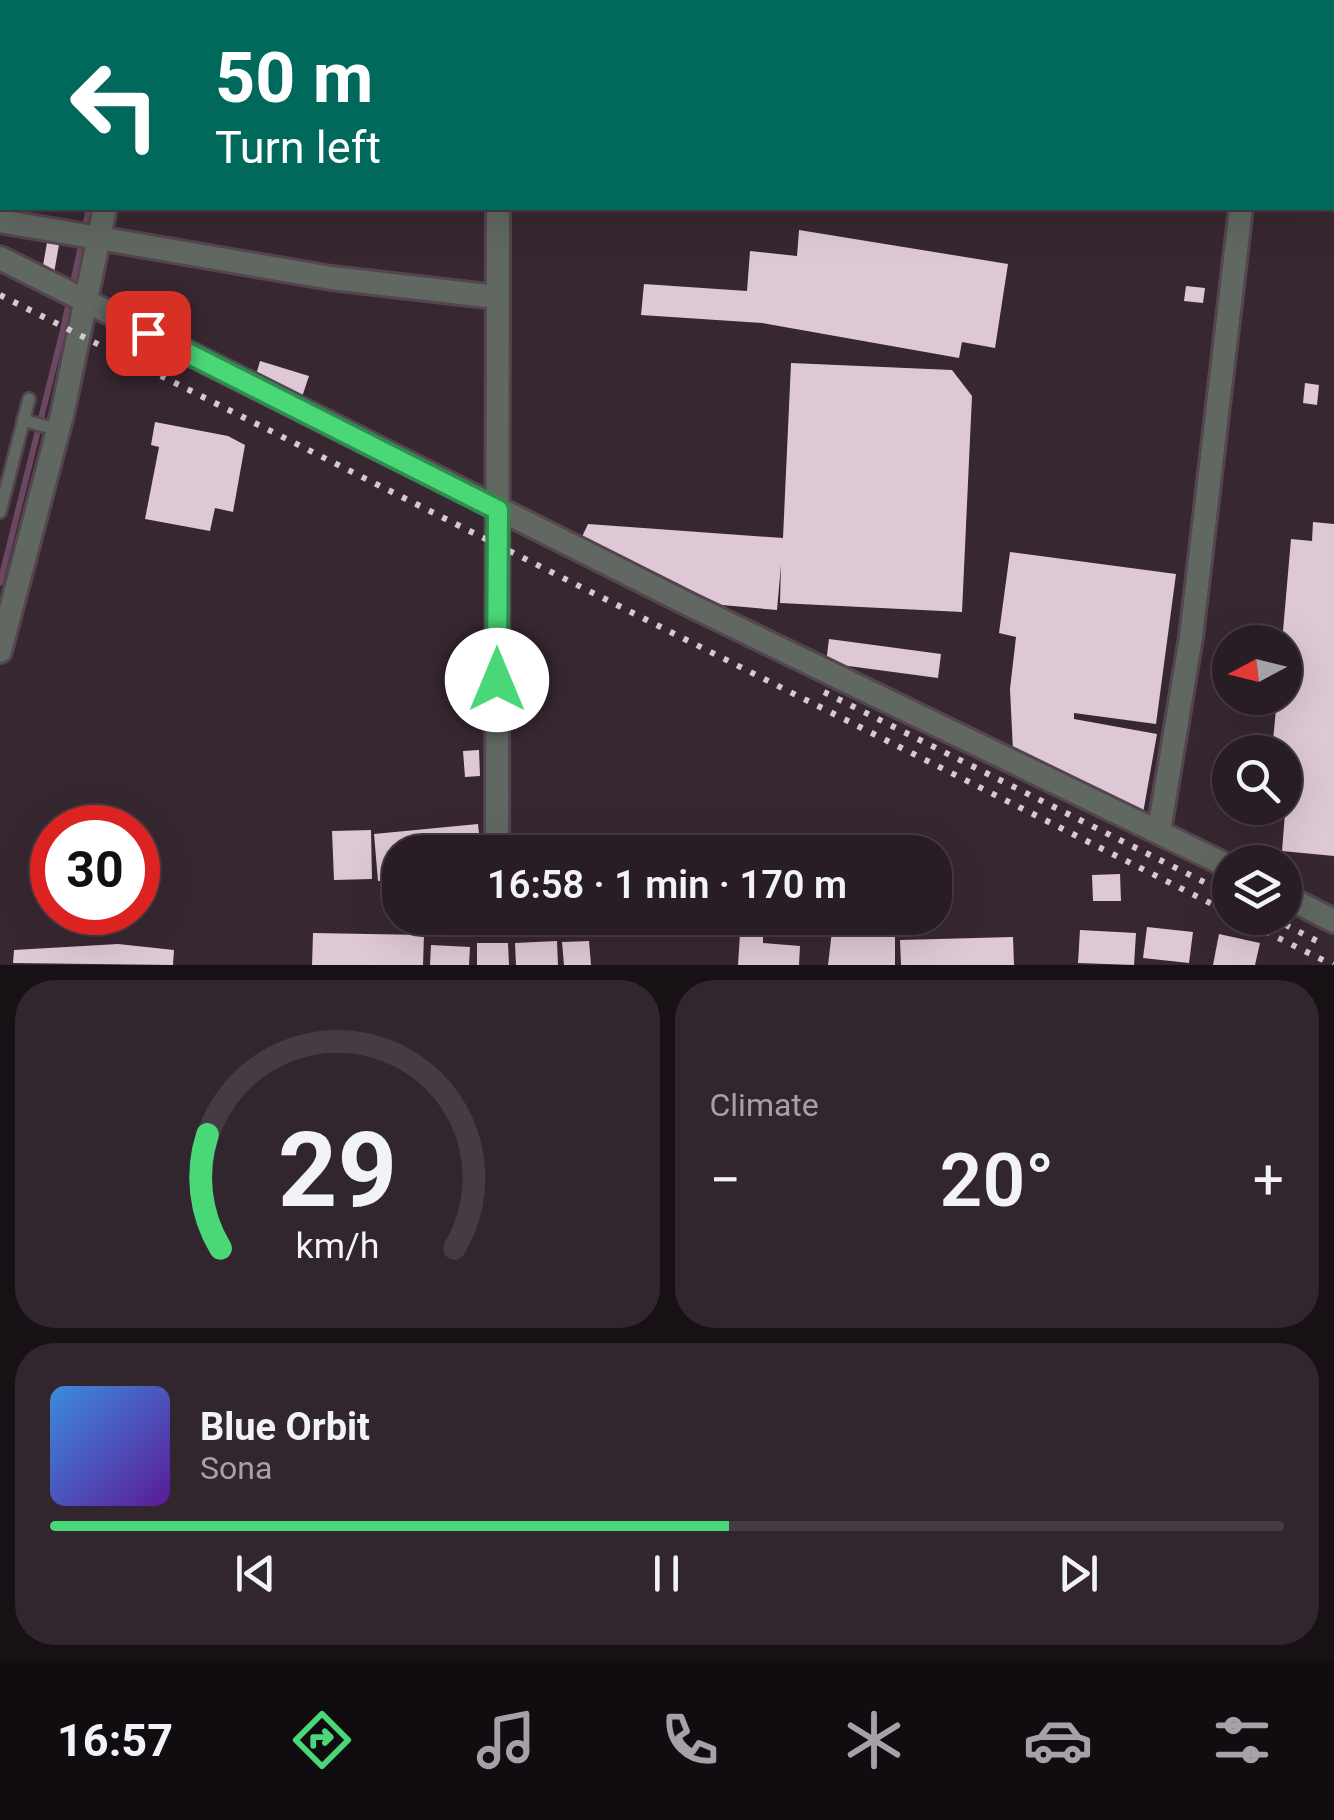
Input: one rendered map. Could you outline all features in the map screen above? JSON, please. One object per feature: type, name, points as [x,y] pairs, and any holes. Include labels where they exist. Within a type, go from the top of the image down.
[{"type":"street","points":[[0,651],[86,302],[105,210]]},
{"type":"street","points":[[496,835],[498,210]]},
{"type":"street","points":[[1160,831],[1191,637],[1241,210]]},
{"type":"street","points":[[0,221],[332,278],[496,297]]},
{"type":"street","points":[[0,258],[498,510],[1212,858]]},
{"type":"street","points":[[1302,905],[1334,922]]},
{"type":"lane","points":[[0,512],[28,422],[29,399]]},
{"type":"lane","points":[[28,422],[52,428]]},
{"type":"building","points":[[799,230],[1008,264],[995,348],[962,342],[959,358],[762,323],[641,315],[644,284],[747,291],[750,251],[797,256]]},
{"type":"building","points":[[48,237],[60,239],[54,273],[42,271]]},
{"type":"building","points":[[1186,286],[1205,288],[1203,303],[1184,301]]},
{"type":"building","points":[[260,361],[309,376],[302,397],[254,382]]},
{"type":"building","points":[[791,363],[952,370],[972,396],[962,612],[780,603],[781,565],[777,610],[722,605],[580,541],[588,524],[783,538]]},
{"type":"building","points":[[1305,383],[1319,385],[1317,405],[1303,403]]},
{"type":"building","points":[[155,422],[228,436],[245,445],[233,512],[215,508],[210,531],[145,519],[159,447],[151,445]]},
{"type":"building","points":[[1313,522],[1334,524],[1334,856],[1302,853],[1302,845],[1282,845],[1284,825],[1302,825],[1302,735],[1274,735],[1275,715],[1302,715],[1302,625],[1283,625],[1291,539],[1312,541]]},
{"type":"building","points":[[1010,552],[1176,574],[1156,724],[1074,713],[1074,719],[1157,734],[1142,819],[1013,751],[1010,689],[1016,637],[999,633]]},
{"type":"building","points":[[829,639],[941,654],[938,678],[826,663]]},
{"type":"building","points":[[479,750],[480,776],[465,777],[463,751]]},
{"type":"building","points":[[478,824],[479,835],[382,835],[382,881],[378,881],[374,834]]},
{"type":"building","points":[[371,830],[372,879],[334,880],[332,831]]},
{"type":"building","points":[[1120,874],[1121,901],[1093,901],[1092,875]]},
{"type":"building","points":[[1147,927],[1193,932],[1189,963],[1143,958]]},
{"type":"building","points":[[1080,930],[1136,933],[1134,965],[1078,963]]},
{"type":"building","points":[[313,933],[424,935],[423,965],[312,965]]},
{"type":"building","points":[[740,935],[763,936],[763,943],[800,946],[799,965],[738,965]]},
{"type":"building","points":[[832,935],[895,935],[895,965],[828,965]]},
{"type":"building","points":[[1219,935],[1260,943],[1255,965],[1213,965]]},
{"type":"building","points":[[1013,937],[1014,965],[901,965],[900,940]]},
{"type":"building","points":[[557,941],[558,965],[516,965],[515,943]]},
{"type":"building","points":[[589,941],[591,965],[564,965],[562,942]]},
{"type":"building","points":[[477,943],[508,943],[509,965],[477,965]]},
{"type":"building","points":[[118,944],[174,950],[173,965],[13,963],[14,950]]},
{"type":"building","points":[[431,945],[470,947],[469,965],[430,965]]},
{"type":"waterway","points":[[0,583],[89,210]]},
{"type":"railway","points":[[0,295],[1212,904]]},
{"type":"railway","points":[[824,692],[1212,886]]},
{"type":"railway","points":[[1302,933],[1317,941]]},
{"type":"railway","points":[[1272,935],[1333,965]]},
{"type":"route","points":[[148,333],[498,510],[497,680]]}]
